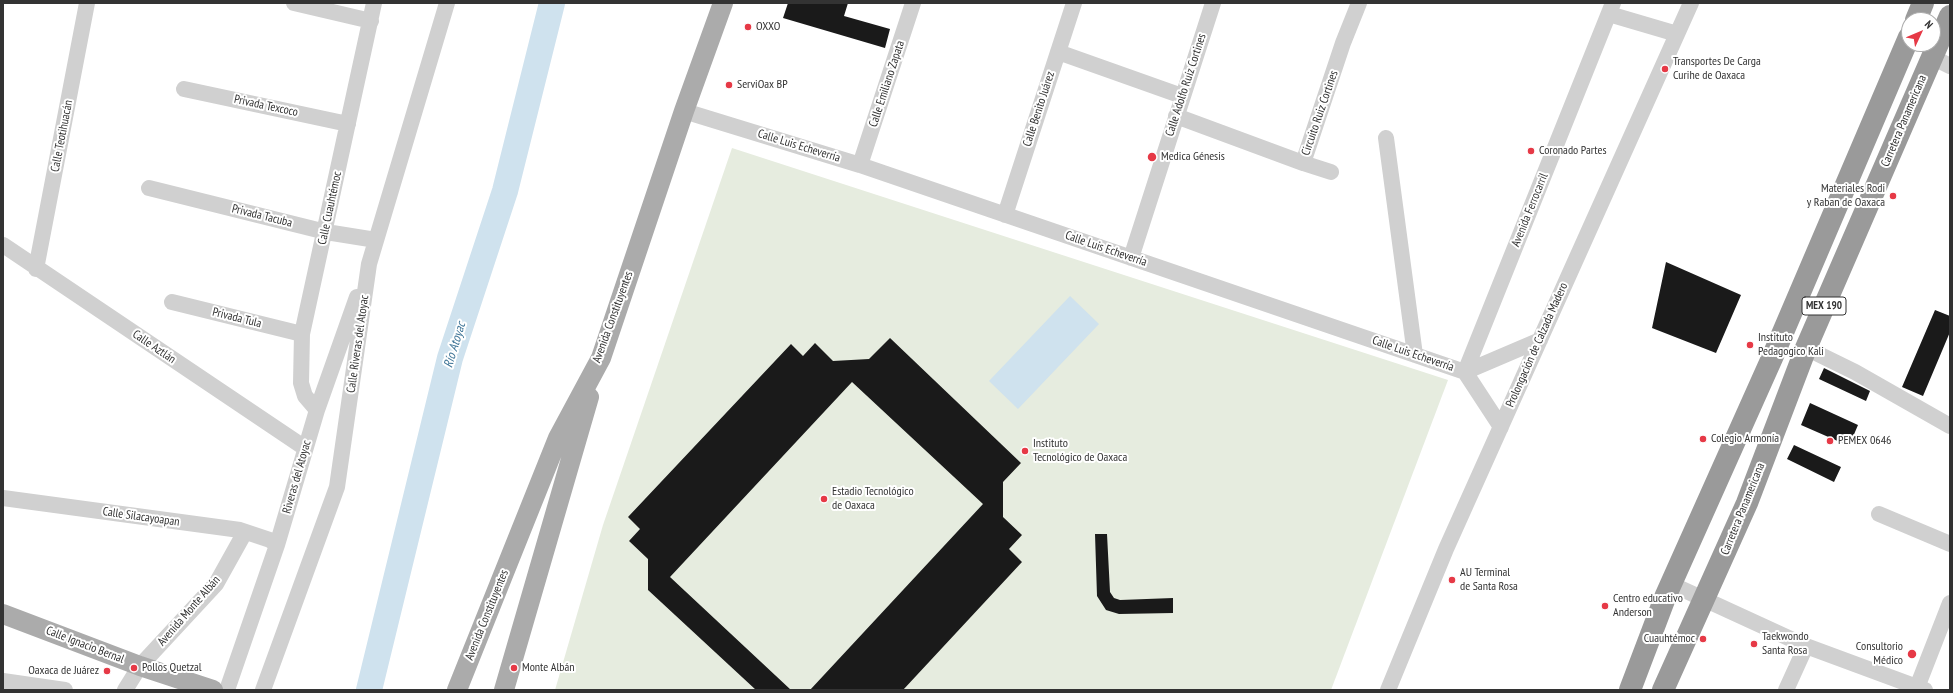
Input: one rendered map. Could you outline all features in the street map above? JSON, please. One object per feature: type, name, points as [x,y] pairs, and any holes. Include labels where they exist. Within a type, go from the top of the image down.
[{"type":"highway","name":"Carretera Panamericana","points":[[1663,690],[1747,503],[1806,348],[1941,62],[1950,16]]},
{"type":"highway","name":"MEX 190","points":[[1634,681],[1671,584],[1772,358],[1902,52]]},
{"type":"main road","name":"Avenida Constituyentes","points":[[457,690],[558,438],[601,358],[684,111],[723,3]]},
{"type":"main road","points":[[504,690],[601,358]]},
{"type":"main road","name":"Calle Ignacio Bernal","points":[[3,614],[140,666],[213,690]]},
{"type":"main road","name":"MEX 190","points":[[1620,690],[1634,681]]},
{"type":"street","name":"Calle Teotihuacán","points":[[36,269],[87,3]]},
{"type":"street","points":[[294,3],[371,21]]},
{"type":"street","name":"Calle Cuauhtémoc","points":[[317,410],[305,396],[301,384],[302,334],[326,232],[374,3]]},
{"type":"street","name":"Calle Riveras del Atoyac","points":[[264,687],[337,487],[369,264],[448,3]]},
{"type":"street","name":"Calle Emiliano Zapata","points":[[860,165],[913,3]]},
{"type":"street","name":"Calle Benito Juárez","points":[[1005,215],[1074,3]]},
{"type":"street","name":"Calle Adolfo Ruíz Cortines","points":[[1131,258],[1213,3]]},
{"type":"street","name":"Circuito Ruiz Cortines","points":[[1176,116],[1303,163],[1343,43],[1359,3]]},
{"type":"street","name":"Prolongación de Calzada Madero","points":[[1388,690],[1446,549],[1691,3]]},
{"type":"street","points":[[1611,9],[1677,34]]},
{"type":"street","name":"Avenida Ferrocarril","points":[[1466,372],[1611,9]]},
{"type":"street","points":[[1058,52],[1182,96]]},
{"type":"street","name":"Privada Texcoco","points":[[184,89],[348,124]]},
{"type":"street","name":"Calle Luis Echeverría","points":[[684,111],[860,165],[1466,372],[1501,427]]},
{"type":"street","points":[[1386,138],[1414,355]]},
{"type":"street","points":[[1303,163],[1331,172]]},
{"type":"street","name":"Privada Tacuba","points":[[149,188],[326,232],[376,240]]},
{"type":"street","name":"Calle Aztlán","points":[[3,245],[36,269],[305,448]]},
{"type":"street","name":"Riveras del Atoyac","points":[[228,690],[276,544],[317,410],[369,264]]},
{"type":"street","name":"Privada Tula","points":[[172,302],[302,334]]},
{"type":"street","points":[[1466,372],[1540,340]]},
{"type":"street","points":[[1806,348],[1855,372],[1950,426]]},
{"type":"street","name":"Calle Silacayoapan","points":[[3,498],[245,532],[270,540],[276,544]]},
{"type":"street","points":[[1879,514],[1950,544]]},
{"type":"street","name":"Avenida Monte Albán","points":[[140,666],[216,584],[245,532]]},
{"type":"street","points":[[1671,584],[1806,646],[1920,689],[1950,603]]},
{"type":"street","points":[[1786,690],[1806,646]]},
{"type":"street","points":[[124,690],[140,666]]},
{"type":"street","points":[[3,681],[65,690]]},
{"type":"shaded area","name":"Instituto Tecnológico de Oaxaca","points":[[732,148],[1448,380],[1331,690],[555,690],[603,525]]},
{"type":"water","points":[[1070,296],[1099,324],[1018,409],[989,381]]},
{"type":"building","points":[[788,3],[848,3],[844,16],[890,29],[885,48],[783,18]]},
{"type":"building","points":[[1666,262],[1741,295],[1716,353],[1652,328]]},
{"type":"building","points":[[1935,310],[1950,316],[1950,332],[1923,396],[1902,387]]},
{"type":"building","points":[[890,338],[1021,463],[1003,482],[1003,517],[1022,535],[1009,549],[1022,562],[903,690],[810,690],[983,504],[852,382],[670,577],[791,690],[756,690],[648,590],[648,559],[629,541],[640,529],[628,517],[791,344],[803,356],[815,343],[833,361],[869,359]]},
{"type":"building","points":[[1824,368],[1870,391],[1866,401],[1819,379]]},
{"type":"building","points":[[1810,403],[1858,425],[1849,446],[1801,425]]},
{"type":"building","points":[[1794,445],[1841,467],[1834,482],[1787,459]]},
{"type":"building","points":[[1095,534],[1107,534],[1110,592],[1114,598],[1120,600],[1173,598],[1173,613],[1119,614],[1106,610],[1097,596]]},
{"type":"waterway","name":"Río Atoyac","points":[[369,690],[450,358],[505,191],[552,3]]},
{"type":"place","name":"OXXO","points":[[748,27]]},
{"type":"place","name":"Transportes De Carga Curihe de Oaxaca","points":[[1665,69]]},
{"type":"place","name":"ServiOax BP","points":[[729,85]]},
{"type":"place","name":"Coronado Partes","points":[[1531,151]]},
{"type":"place","name":"Medica Génesis","points":[[1152,157]]},
{"type":"place","name":"Materiales Rodi y Raban de Oaxaca","points":[[1893,196]]},
{"type":"place","name":"Instituto Pedagogico Kali","points":[[1750,345]]},
{"type":"place","name":"Colegio Armonía","points":[[1703,439]]},
{"type":"place","name":"PEMEX 0646","points":[[1830,441]]},
{"type":"place","name":"Instituto Tecnológico de Oaxaca","points":[[1025,451]]},
{"type":"place","name":"Estadio Tecnológico de Oaxaca","points":[[824,499]]},
{"type":"place","name":"AU Terminal de Santa Rosa","points":[[1452,580]]},
{"type":"place","name":"Centro educativo Anderson","points":[[1605,606]]},
{"type":"place","name":"Cuauhtémoc","points":[[1703,639]]},
{"type":"place","name":"Taekwondo Santa Rosa","points":[[1754,644]]},
{"type":"place","name":"Consultorio Médico","points":[[1912,654]]},
{"type":"place","name":"Pollos Quetzal","points":[[134,668]]},
{"type":"place","name":"Monte Albán","points":[[514,668]]},
{"type":"place","name":"Oaxaca de Juárez","points":[[107,671]]}]
